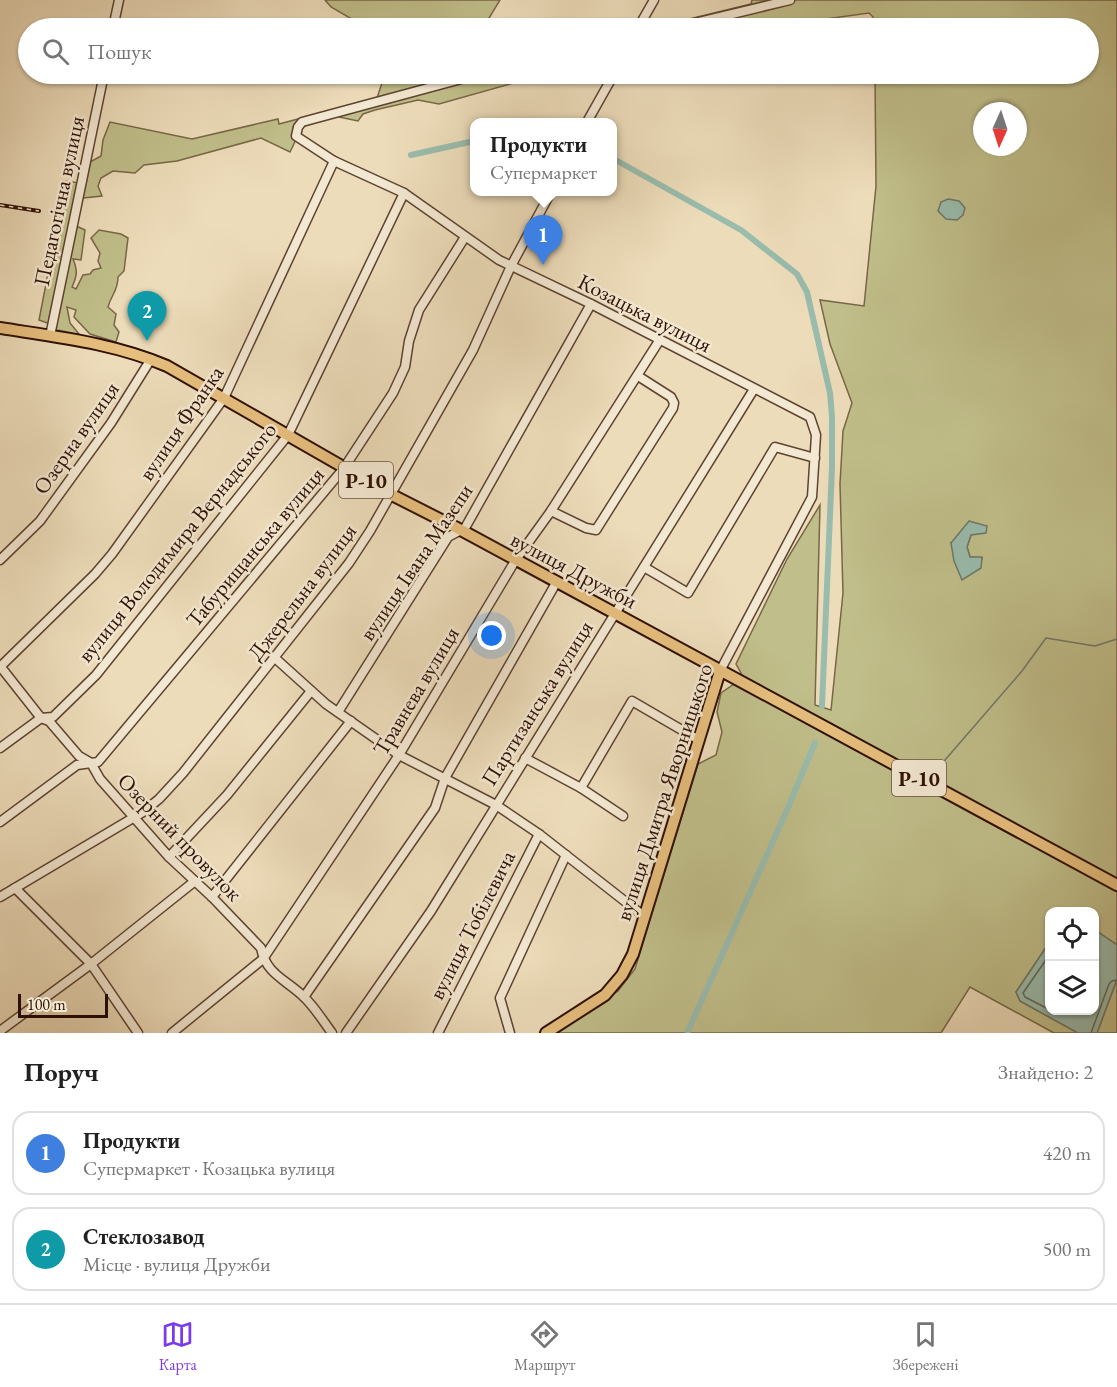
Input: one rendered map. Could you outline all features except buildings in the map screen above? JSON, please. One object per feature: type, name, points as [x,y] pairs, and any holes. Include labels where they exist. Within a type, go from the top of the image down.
[{"type":"main road","name":"вулиця Дружби","points":[[0,328],[114,347],[167,366],[392,495],[461,530],[1117,885]]},
{"type":"main road","name":"вулиця Дмитра Яворницького","points":[[546,1033],[605,995],[622,975],[633,954],[720,671]]},
{"type":"street","points":[[115,18],[119,0]]},
{"type":"street","points":[[644,18],[654,0]]},
{"type":"street","points":[[715,18],[790,0]]},
{"type":"street","name":"Педагогічна вулиця","points":[[50,336],[102,84]]},
{"type":"street","name":"Козацька вулиця","points":[[443,84],[302,122],[296,136],[334,161],[404,193],[499,260],[591,304],[810,417],[816,435]]},
{"type":"street","points":[[590,118],[608,84]]},
{"type":"street","name":"вулиця Франка","points":[[0,666],[95,574],[112,554],[224,398],[334,161]]},
{"type":"street","name":"вулиця Володимира Вернадського","points":[[0,748],[42,718],[53,717],[96,675],[288,435],[404,193]]},
{"type":"street","name":"Джерельна вулиця","points":[[0,897],[142,812],[159,799],[183,773],[275,658],[349,563],[392,495],[473,351],[511,266],[549,196]]},
{"type":"street","name":"Табурищанська вулиця","points":[[0,822],[77,765],[98,762],[344,468],[393,393],[405,367],[409,341],[419,310],[465,237]]},
{"type":"street","name":"вулиця Івана Мазепи","points":[[338,712],[448,537],[465,528],[591,304]]},
{"type":"street","name":"Травнева вулиця","points":[[172,1033],[263,959],[399,755],[516,561],[552,512],[659,341]]},
{"type":"street","name":"Озерна вулиця","points":[[0,560],[40,521],[111,423],[151,359]]},
{"type":"street","points":[[552,512],[585,528],[596,530],[673,408],[674,403],[671,397],[638,376]]},
{"type":"street","name":"Партизанська вулиця","points":[[346,1033],[431,911],[754,389]]},
{"type":"street","name":"вулиця Дмитра Яворницького","points":[[720,671],[812,497],[816,435]]},
{"type":"street","points":[[644,567],[688,593],[775,447],[815,458]]},
{"type":"street","points":[[304,997],[435,808],[445,778],[556,583]]},
{"type":"street","points":[[275,658],[310,691],[399,755],[496,806],[539,834],[645,917]]},
{"type":"street","name":"Озерний провулок","points":[[0,666],[42,718],[49,722],[79,756],[91,763],[100,779],[170,857],[261,948],[263,959],[269,969],[304,997],[332,1033]]},
{"type":"street","points":[[170,857],[227,795],[310,691]]},
{"type":"street","points":[[581,788],[633,701],[699,740]]},
{"type":"street","points":[[212,897],[351,721]]},
{"type":"street","points":[[525,758],[581,788],[623,816]]},
{"type":"street","name":"вулиця Тобілевича","points":[[438,1033],[446,1013],[539,834]]},
{"type":"street","points":[[510,1033],[500,998],[566,855]]},
{"type":"street","points":[[0,1030],[91,964],[195,881]]},
{"type":"street","points":[[15,888],[91,964],[138,1033]]},
{"type":"shaded area","points":[[325,0],[500,0],[489,18],[350,18],[331,7]]},
{"type":"shaded area","points":[[752,0],[1117,0],[1117,945],[1099,933],[1099,907],[1045,907],[1045,949],[1016,992],[1020,1001],[1078,1033],[1054,1033],[970,987],[941,1033],[555,1033],[618,991],[635,969],[698,764],[716,755],[722,732],[717,712],[721,693],[734,684],[741,673],[736,664],[787,559],[820,505],[815,705],[831,710],[843,593],[840,484],[843,431],[852,403],[830,344],[820,300],[864,306],[876,186],[875,84],[1099,84],[1099,18],[873,18],[869,13],[833,18],[693,18],[751,4]],"holes":[[[987,526],[971,535],[967,547],[970,557],[982,558],[980,568],[951,543]]]},
{"type":"shaded area","points":[[382,84],[510,84],[439,104],[418,100],[375,110],[363,114],[358,121],[334,116],[302,127],[290,152],[261,138],[177,161],[144,165],[135,173],[113,171],[101,178],[98,186],[102,196],[83,198],[50,324],[39,320],[66,181],[86,184],[90,162],[101,156],[103,140],[110,122],[192,139],[278,119],[279,124],[377,98]]},
{"type":"shaded area","points":[[74,225],[85,230],[81,260],[73,259],[76,273],[72,287],[76,289],[83,275],[101,268],[98,261],[100,253],[91,238],[99,230],[121,234],[128,238],[124,271],[118,277],[117,286],[108,307],[116,314],[114,325],[119,332],[116,342],[90,334],[74,317],[76,310],[67,307],[70,323],[79,334],[55,330]]},
{"type":"shaded area","points":[[1117,979],[1117,1033],[1097,1033]]},
{"type":"water","points":[[948,199],[959,201],[965,208],[963,215],[957,220],[946,219],[938,211],[941,202]]},
{"type":"water","points":[[969,521],[987,526],[986,533],[971,535],[967,547],[970,557],[982,557],[981,568],[962,580],[954,561],[951,543]]},
{"type":"water","points":[[1099,933],[1117,945],[1117,979],[1097,1033],[1078,1033],[1045,1015],[1099,1015]]},
{"type":"water","points":[[1045,949],[1045,1015],[1020,1001],[1016,992]]},
{"type":"waterway","points":[[411,155],[470,142]]},
{"type":"waterway","points":[[617,161],[741,230],[797,274],[807,292],[830,393],[832,417],[822,706]]},
{"type":"waterway","points":[[945,760],[1022,671],[1046,638],[1095,646],[1117,639]]},
{"type":"waterway","points":[[688,1031],[815,743]]},
{"type":"railway","points":[[0,205],[39,211]]},
{"type":"place","name":"Продукти","points":[[543,265]]},
{"type":"place","name":"Стеклозавод","points":[[147,341]]}]
